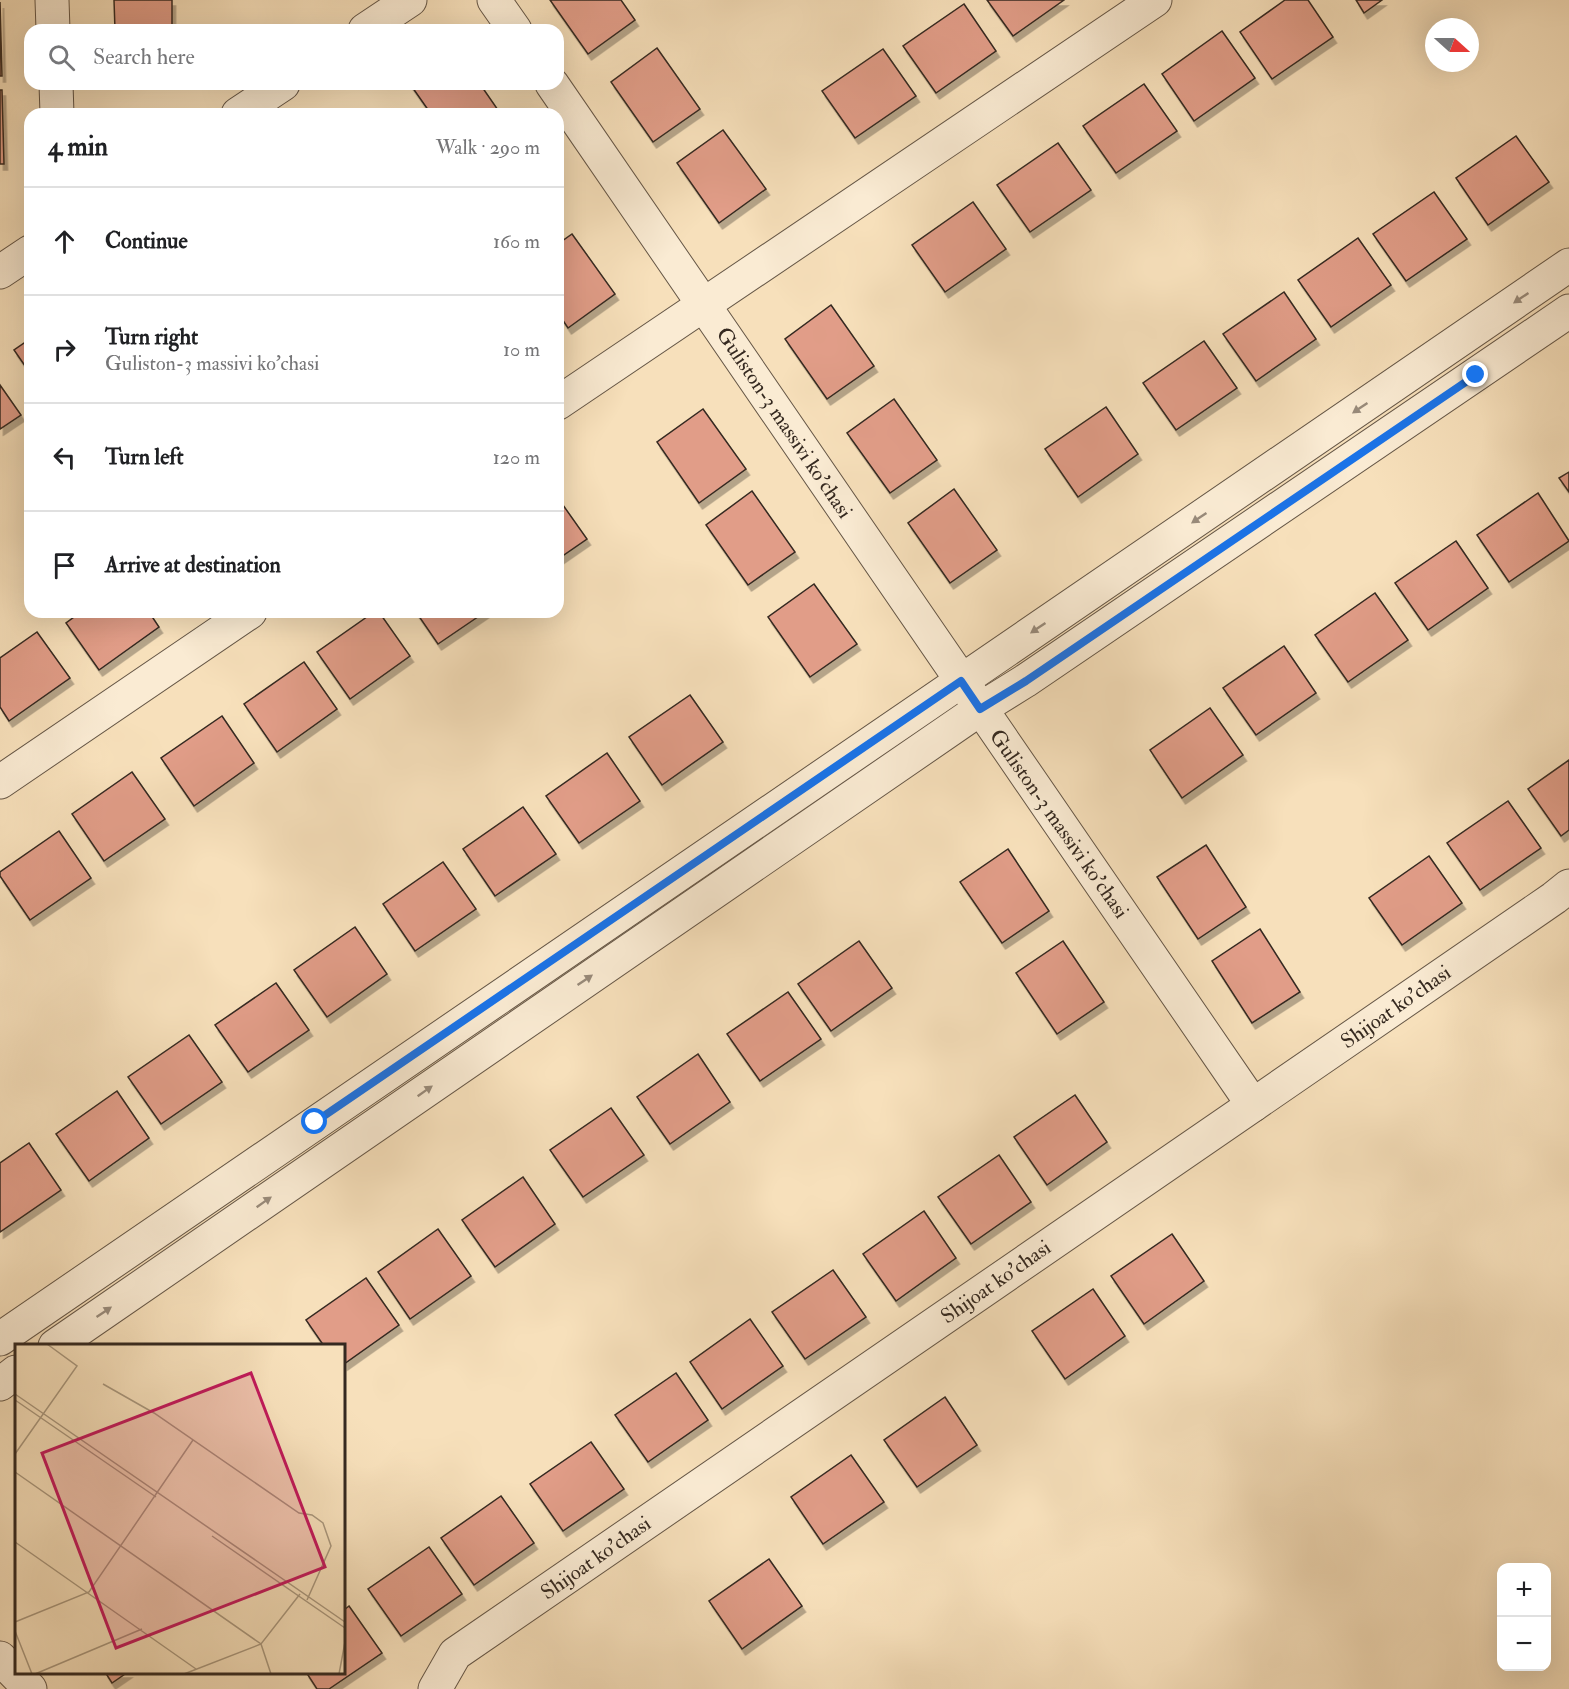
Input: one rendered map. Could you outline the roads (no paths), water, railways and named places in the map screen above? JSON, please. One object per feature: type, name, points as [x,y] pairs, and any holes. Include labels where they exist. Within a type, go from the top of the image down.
[{"type":"street","points":[[52,0],[53,24]]},
{"type":"street","points":[[374,24],[410,0]]},
{"type":"street","points":[[494,0],[511,24]]},
{"type":"street","name":"Guliston-3 massivi ko'chasi","points":[[564,399],[1155,0]]},
{"type":"street","points":[[56,90],[57,108]]},
{"type":"street","points":[[247,108],[274,90]]},
{"type":"street","name":"Guliston-3 massivi ko'chasi","points":[[556,90],[1253,1105]]},
{"type":"street","points":[[0,272],[24,256]]},
{"type":"street","points":[[0,1339],[1569,265]]},
{"type":"street","points":[[58,1344],[980,709],[1026,681],[1569,311]]},
{"type":"street","points":[[0,782],[241,618]]},
{"type":"street","name":"Shijoat ko'chasi","points":[[435,1689],[455,1654],[1569,886]]},
{"type":"street","points":[[0,1384],[15,1373]]},
{"type":"street","points":[[0,1658],[15,1674]]},
{"type":"street","points":[[15,1674],[30,1689]]}]
